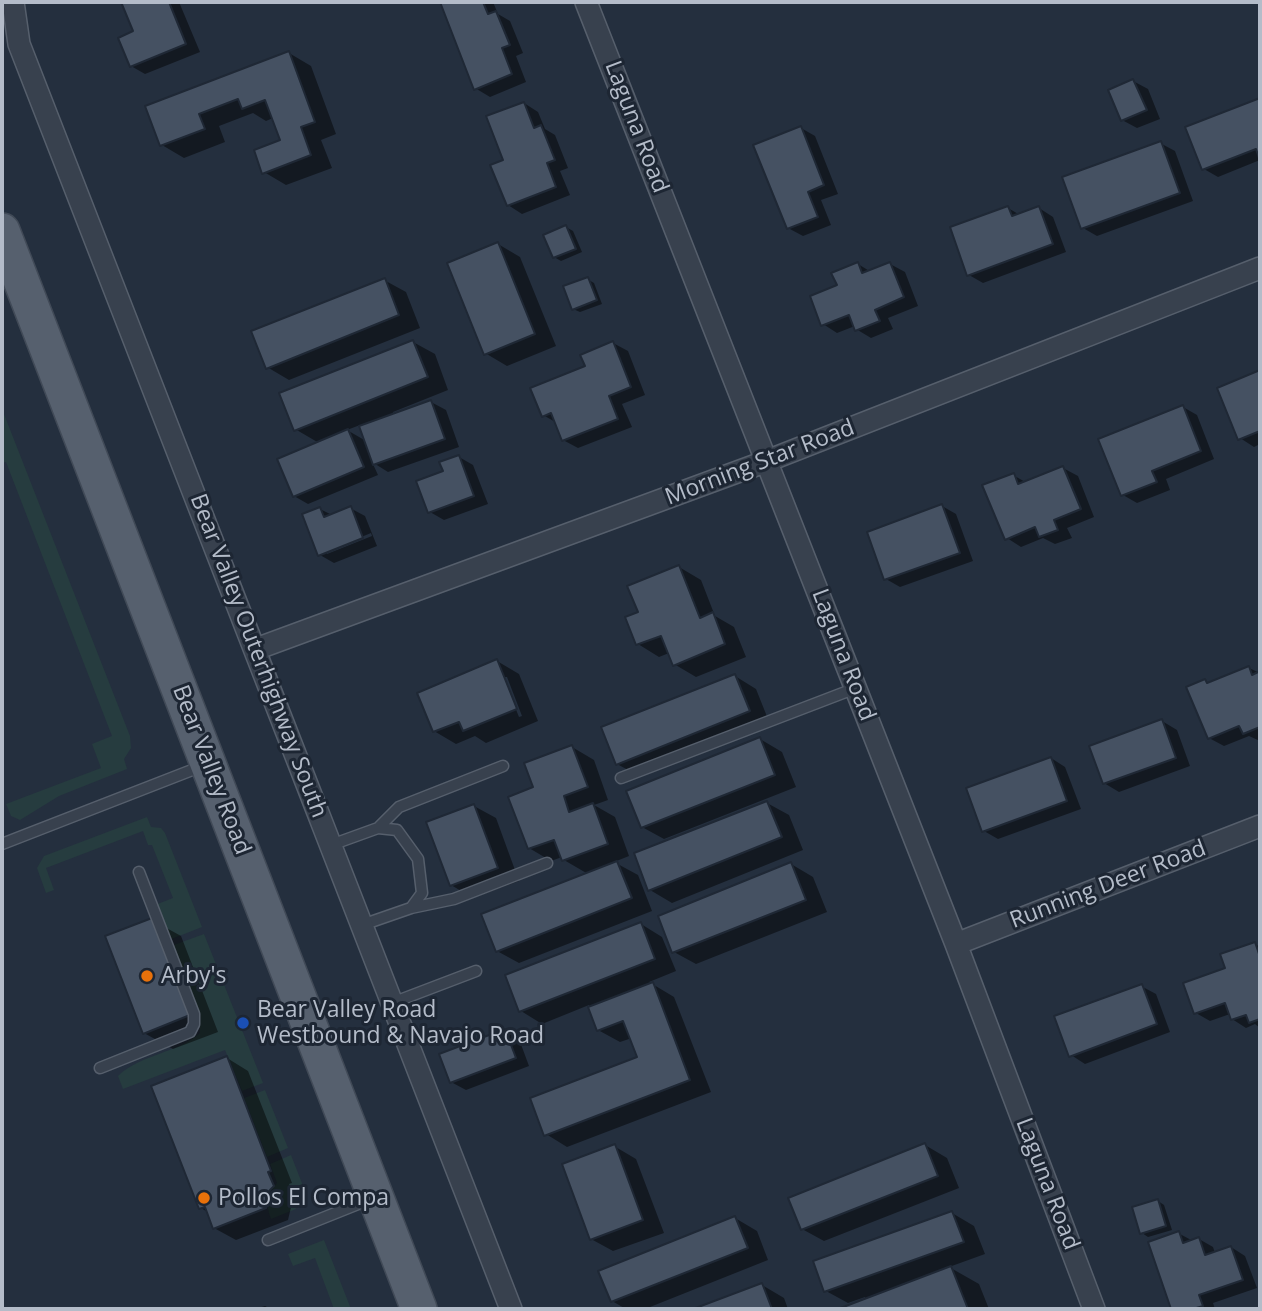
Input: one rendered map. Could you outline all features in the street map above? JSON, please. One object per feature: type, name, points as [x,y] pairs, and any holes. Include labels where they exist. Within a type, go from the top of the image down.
[{"type":"main road","name":"Bear Valley Road","points":[[2,230],[419,1309]]},
{"type":"street","name":"Bear Valley Outerhighway South","points":[[13,2],[19,44],[511,1309]]},
{"type":"street","name":"Laguna Road","points":[[586,2],[956,944],[1094,1309]]},
{"type":"street","name":"Morning Star Road","points":[[256,649],[767,461],[1260,268]]},
{"type":"street","name":"Running Deer Road","points":[[956,944],[1260,825]]},
{"type":"lane","points":[[621,778],[856,688]]},
{"type":"lane","points":[[2,844],[208,764]]},
{"type":"lane","points":[[331,845],[378,828],[399,807],[503,766]]},
{"type":"lane","points":[[378,828],[397,830],[418,859],[422,893],[411,908]]},
{"type":"lane","points":[[362,925],[411,908],[454,899],[547,863]]},
{"type":"lane","points":[[100,1068],[190,1032],[194,1024],[194,1014],[139,872]]},
{"type":"lane","points":[[392,1003],[476,971]]},
{"type":"lane","points":[[268,1240],[376,1197]]},
{"type":"green space","points":[[2,409],[130,736],[131,748],[124,759],[127,769],[59,796],[20,820],[11,816],[6,804],[101,768],[92,744],[112,736],[6,462],[2,463]]},
{"type":"green space","points":[[147,817],[151,827],[161,828],[165,833],[202,927],[169,940],[155,905],[173,898],[152,845],[148,845],[143,831],[46,868],[54,890],[46,893],[37,868],[44,856]]},
{"type":"green space","points":[[204,934],[263,1083],[242,1091],[225,1050],[123,1089],[118,1076],[127,1069],[191,1040],[200,1033],[200,1020],[171,946]]},
{"type":"green space","points":[[265,1090],[288,1148],[267,1157],[244,1098]]},
{"type":"green space","points":[[291,1155],[305,1191],[291,1196],[296,1209],[271,1219],[268,1200],[277,1183],[270,1164]]},
{"type":"green space","points":[[324,1240],[351,1309],[334,1309],[315,1258],[293,1266],[288,1254]]},
{"type":"building","points":[[121,2],[169,2],[186,44],[130,67],[118,38],[133,31]]},
{"type":"building","points":[[440,2],[483,2],[488,14],[496,11],[510,45],[502,48],[512,74],[474,90]]},
{"type":"building","points":[[289,51],[315,122],[301,127],[311,155],[262,174],[254,150],[280,140],[265,100],[242,109],[238,99],[199,114],[205,129],[160,146],[145,106]]},
{"type":"building","points":[[1133,79],[1147,110],[1121,121],[1108,90]]},
{"type":"building","points":[[1260,98],[1260,161],[1256,149],[1202,170],[1185,127]]},
{"type":"building","points":[[524,102],[534,128],[541,125],[555,160],[547,163],[556,187],[507,206],[490,165],[503,160],[486,116]]},
{"type":"building","points":[[801,126],[824,185],[808,192],[818,217],[787,229],[753,145]]},
{"type":"building","points":[[1161,141],[1180,193],[1081,229],[1062,177]]},
{"type":"building","points":[[1008,206],[1012,216],[1039,206],[1053,244],[967,276],[950,227]]},
{"type":"building","points":[[566,225],[576,249],[553,258],[543,235]]},
{"type":"building","points":[[498,242],[535,334],[484,355],[447,263]]},
{"type":"building","points":[[858,262],[862,273],[890,262],[904,297],[875,310],[880,321],[855,331],[849,315],[821,326],[810,296],[837,285],[831,273]]},
{"type":"building","points":[[588,277],[597,300],[572,310],[563,286]]},
{"type":"building","points":[[385,278],[399,315],[266,369],[251,331]]},
{"type":"building","points":[[413,340],[428,377],[294,431],[279,393]]},
{"type":"building","points":[[613,341],[631,387],[609,396],[618,419],[562,441],[551,413],[542,417],[530,388],[585,366],[580,355]]},
{"type":"building","points":[[1260,370],[1260,431],[1238,440],[1217,388]]},
{"type":"building","points":[[431,400],[445,439],[373,465],[359,426]]},
{"type":"building","points":[[1183,405],[1201,451],[1152,471],[1157,482],[1121,496],[1098,439]]},
{"type":"building","points":[[348,429],[364,467],[293,497],[277,459]]},
{"type":"building","points":[[459,455],[474,496],[428,513],[416,481],[443,471],[439,462]]},
{"type":"building","points":[[1063,466],[1081,509],[1054,520],[1058,530],[1039,537],[1035,527],[1005,540],[982,485],[1014,473],[1018,484]]},
{"type":"building","points":[[942,504],[960,553],[884,580],[867,532]]},
{"type":"building","points":[[351,506],[363,538],[318,556],[302,514],[320,507],[324,517]]},
{"type":"building","points":[[679,565],[700,618],[713,612],[725,644],[673,666],[661,636],[636,645],[625,617],[638,612],[627,586]]},
{"type":"building","points":[[497,659],[517,709],[463,731],[459,722],[433,732],[417,693]]},
{"type":"building","points":[[1249,666],[1252,675],[1260,671],[1260,727],[1243,734],[1239,726],[1208,739],[1186,687],[1205,679],[1207,683]]},
{"type":"building","points":[[735,674],[750,711],[616,765],[601,727]]},
{"type":"building","points":[[1162,719],[1176,758],[1103,784],[1089,746]]},
{"type":"building","points":[[760,737],[775,775],[641,828],[626,791]]},
{"type":"building","points":[[572,745],[588,787],[564,796],[569,812],[593,803],[608,844],[562,861],[554,840],[528,849],[508,797],[533,787],[524,763]]},
{"type":"building","points":[[1051,757],[1067,801],[982,832],[966,788]]},
{"type":"building","points":[[767,801],[782,837],[648,891],[634,853]]},
{"type":"building","points":[[474,804],[498,868],[450,886],[426,822]]},
{"type":"building","points":[[617,861],[632,898],[496,952],[481,914]]},
{"type":"building","points":[[791,862],[806,900],[672,953],[658,916]]},
{"type":"building","name":"Arby's","points":[[152,918],[190,1015],[143,1034],[105,936]]},
{"type":"building","points":[[641,922],[655,959],[519,1012],[505,975]]},
{"type":"building","points":[[1255,942],[1260,957],[1260,1019],[1249,1023],[1246,1015],[1231,1020],[1225,1003],[1194,1014],[1183,983],[1225,968],[1220,954]]},
{"type":"building","points":[[653,982],[690,1080],[544,1136],[530,1098],[637,1057],[623,1021],[597,1031],[588,1007]]},
{"type":"building","points":[[1142,984],[1157,1024],[1069,1057],[1054,1016]]},
{"type":"building","points":[[505,1029],[516,1058],[450,1083],[439,1054]]},
{"type":"building","points":[[227,1056],[271,1171],[268,1172],[274,1186],[270,1190],[266,1208],[213,1229],[205,1207],[199,1209],[151,1086]]},
{"type":"building","points":[[925,1143],[938,1176],[801,1230],[788,1198]]},
{"type":"building","points":[[615,1144],[643,1220],[590,1240],[562,1164]]},
{"type":"building","points":[[1158,1199],[1166,1226],[1140,1234],[1132,1207]]},
{"type":"building","points":[[952,1211],[964,1242],[824,1292],[813,1261]]},
{"type":"building","points":[[735,1216],[748,1248],[611,1302],[598,1271]]},
{"type":"building","points":[[1179,1231],[1183,1243],[1199,1237],[1205,1255],[1231,1246],[1243,1280],[1199,1295],[1203,1306],[1171,1309],[1148,1242]]},
{"type":"building","points":[[951,1266],[968,1309],[838,1309]]},
{"type":"building","points":[[762,1283],[772,1309],[693,1309]]},
{"type":"place","name":"Arby's","points":[[147,976]]},
{"type":"place","name":"Bear Valley Road Westbound & Navajo Road","points":[[243,1023]]},
{"type":"place","name":"Pollos El Compa","points":[[204,1198]]}]
